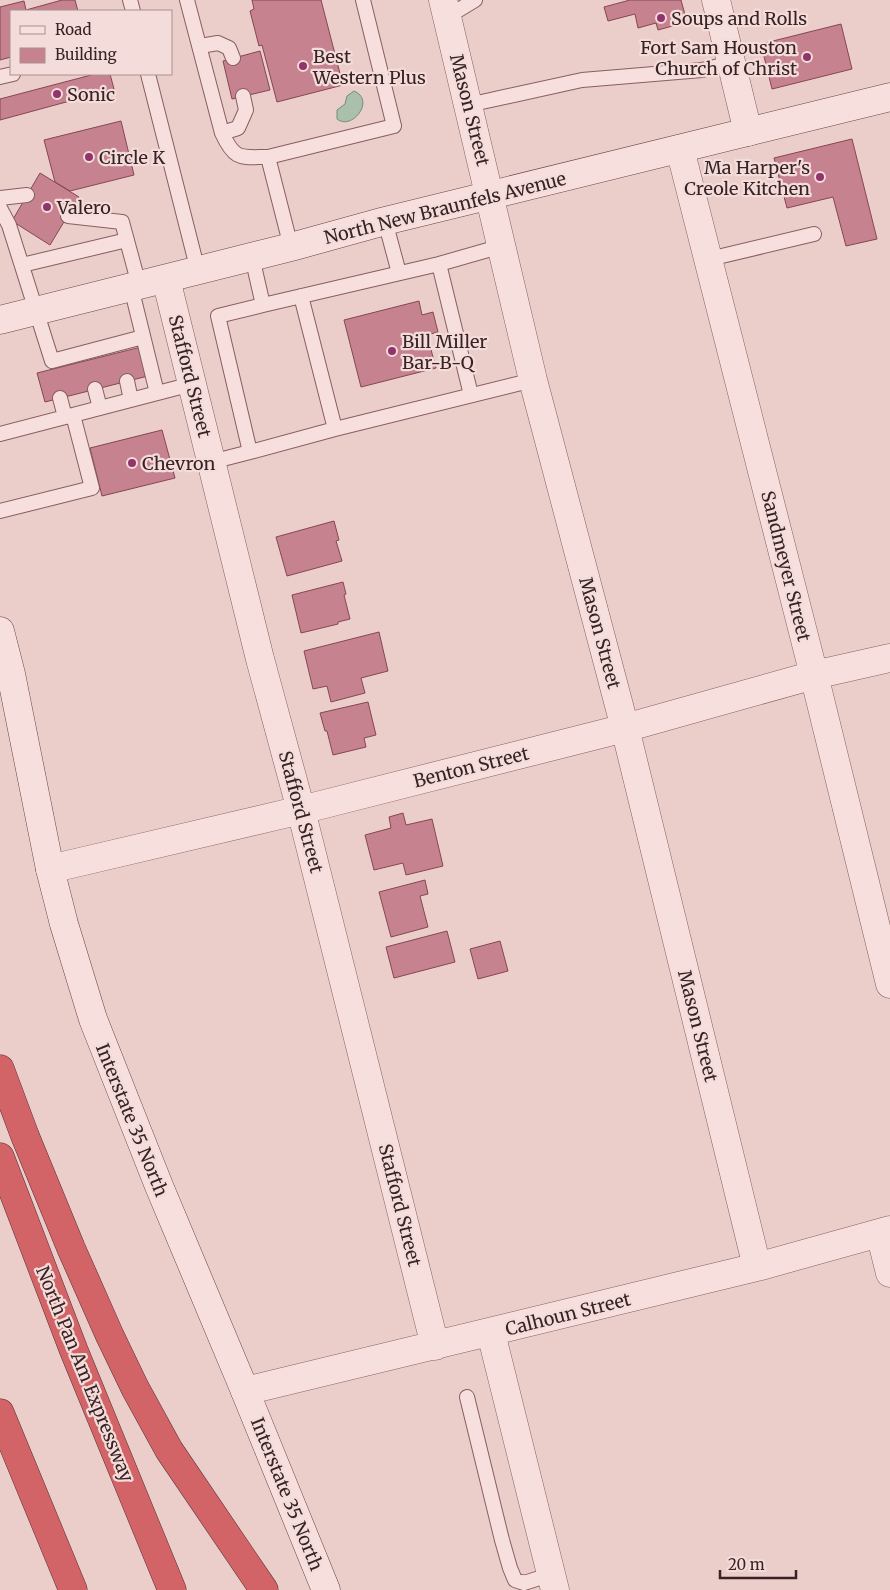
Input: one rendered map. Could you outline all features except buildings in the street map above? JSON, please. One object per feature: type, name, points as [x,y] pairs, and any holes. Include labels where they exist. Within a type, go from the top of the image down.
[{"type":"highway","points":[[0,1070],[71,1248],[135,1388],[169,1450],[264,1590]]},
{"type":"highway","name":"North Pan Am Expressway","points":[[0,1157],[74,1351],[172,1590]]},
{"type":"highway","points":[[0,1414],[73,1590]]},
{"type":"street","points":[[716,0],[748,132]]},
{"type":"street","name":"Mason Street","points":[[445,8],[533,380],[626,728],[757,1267]]},
{"type":"street","name":"North New Braunfels Avenue","points":[[0,320],[198,271],[386,221],[890,97]]},
{"type":"street","name":"Sandmeyer Street","points":[[680,149],[814,675],[890,984]]},
{"type":"street","name":"Stafford Street","points":[[166,278],[260,659],[301,810],[435,1346]]},
{"type":"street","name":"Interstate 35 North","points":[[0,631],[11,674],[50,869],[92,1019],[158,1186],[245,1391],[326,1590]]},
{"type":"street","name":"Benton Street","points":[[50,869],[301,810],[626,728],[814,675],[890,658]]},
{"type":"street","points":[[885,1232],[890,1273]]},
{"type":"street","name":"Calhoun Street","points":[[245,1391],[491,1333],[757,1267],[885,1232]]},
{"type":"street","points":[[491,1333],[553,1582]]},
{"type":"lane","points":[[187,0],[222,133],[230,151],[243,157],[268,157],[394,126],[363,0]]},
{"type":"lane","points":[[445,8],[475,0]]},
{"type":"lane","points":[[200,46],[218,43],[229,48],[233,58]]},
{"type":"lane","points":[[468,105],[582,80],[702,70],[731,62]]},
{"type":"lane","points":[[148,75],[198,271]]},
{"type":"lane","points":[[222,133],[238,128],[246,110],[243,96]]},
{"type":"lane","points":[[268,157],[291,247]]},
{"type":"lane","points":[[0,198],[27,195]]},
{"type":"lane","points":[[0,208],[22,265],[52,365],[118,349],[143,337]]},
{"type":"lane","points":[[68,216],[122,222],[127,240],[143,337],[157,393]]},
{"type":"lane","points":[[386,221],[399,273]]},
{"type":"lane","points":[[709,259],[814,234]]},
{"type":"lane","points":[[22,265],[127,240]]},
{"type":"lane","points":[[250,452],[218,316],[439,264],[502,246]]},
{"type":"lane","points":[[252,257],[263,305]]},
{"type":"lane","points":[[439,264],[470,395]]},
{"type":"lane","points":[[301,296],[335,429]]},
{"type":"lane","points":[[211,462],[533,380]]},
{"type":"lane","points":[[126,381],[131,400]]},
{"type":"lane","points":[[0,434],[192,384]]},
{"type":"lane","points":[[95,389],[100,408]]},
{"type":"lane","points":[[0,511],[92,488],[69,416],[60,398]]},
{"type":"lane","points":[[467,1397],[502,1540],[515,1580],[524,1583],[553,1582]]},
{"type":"shaded area","points":[[354,91],[360,95],[363,101],[362,107],[355,118],[343,122],[337,119],[337,110],[345,104],[347,96]]},
{"type":"place","name":"Soups and Rolls","points":[[661,18]]},
{"type":"place","name":"Fort Sam Houston Church of Christ","points":[[807,57]]},
{"type":"place","name":"Best Western Plus","points":[[303,66]]},
{"type":"place","name":"Sonic","points":[[57,94]]},
{"type":"place","name":"Circle K","points":[[89,157]]},
{"type":"place","name":"Ma Harper's Creole Kitchen","points":[[820,177]]},
{"type":"place","name":"Valero","points":[[47,207]]},
{"type":"place","name":"Bill Miller Bar-B-Q","points":[[392,351]]},
{"type":"place","name":"Chevron","points":[[132,463]]}]
